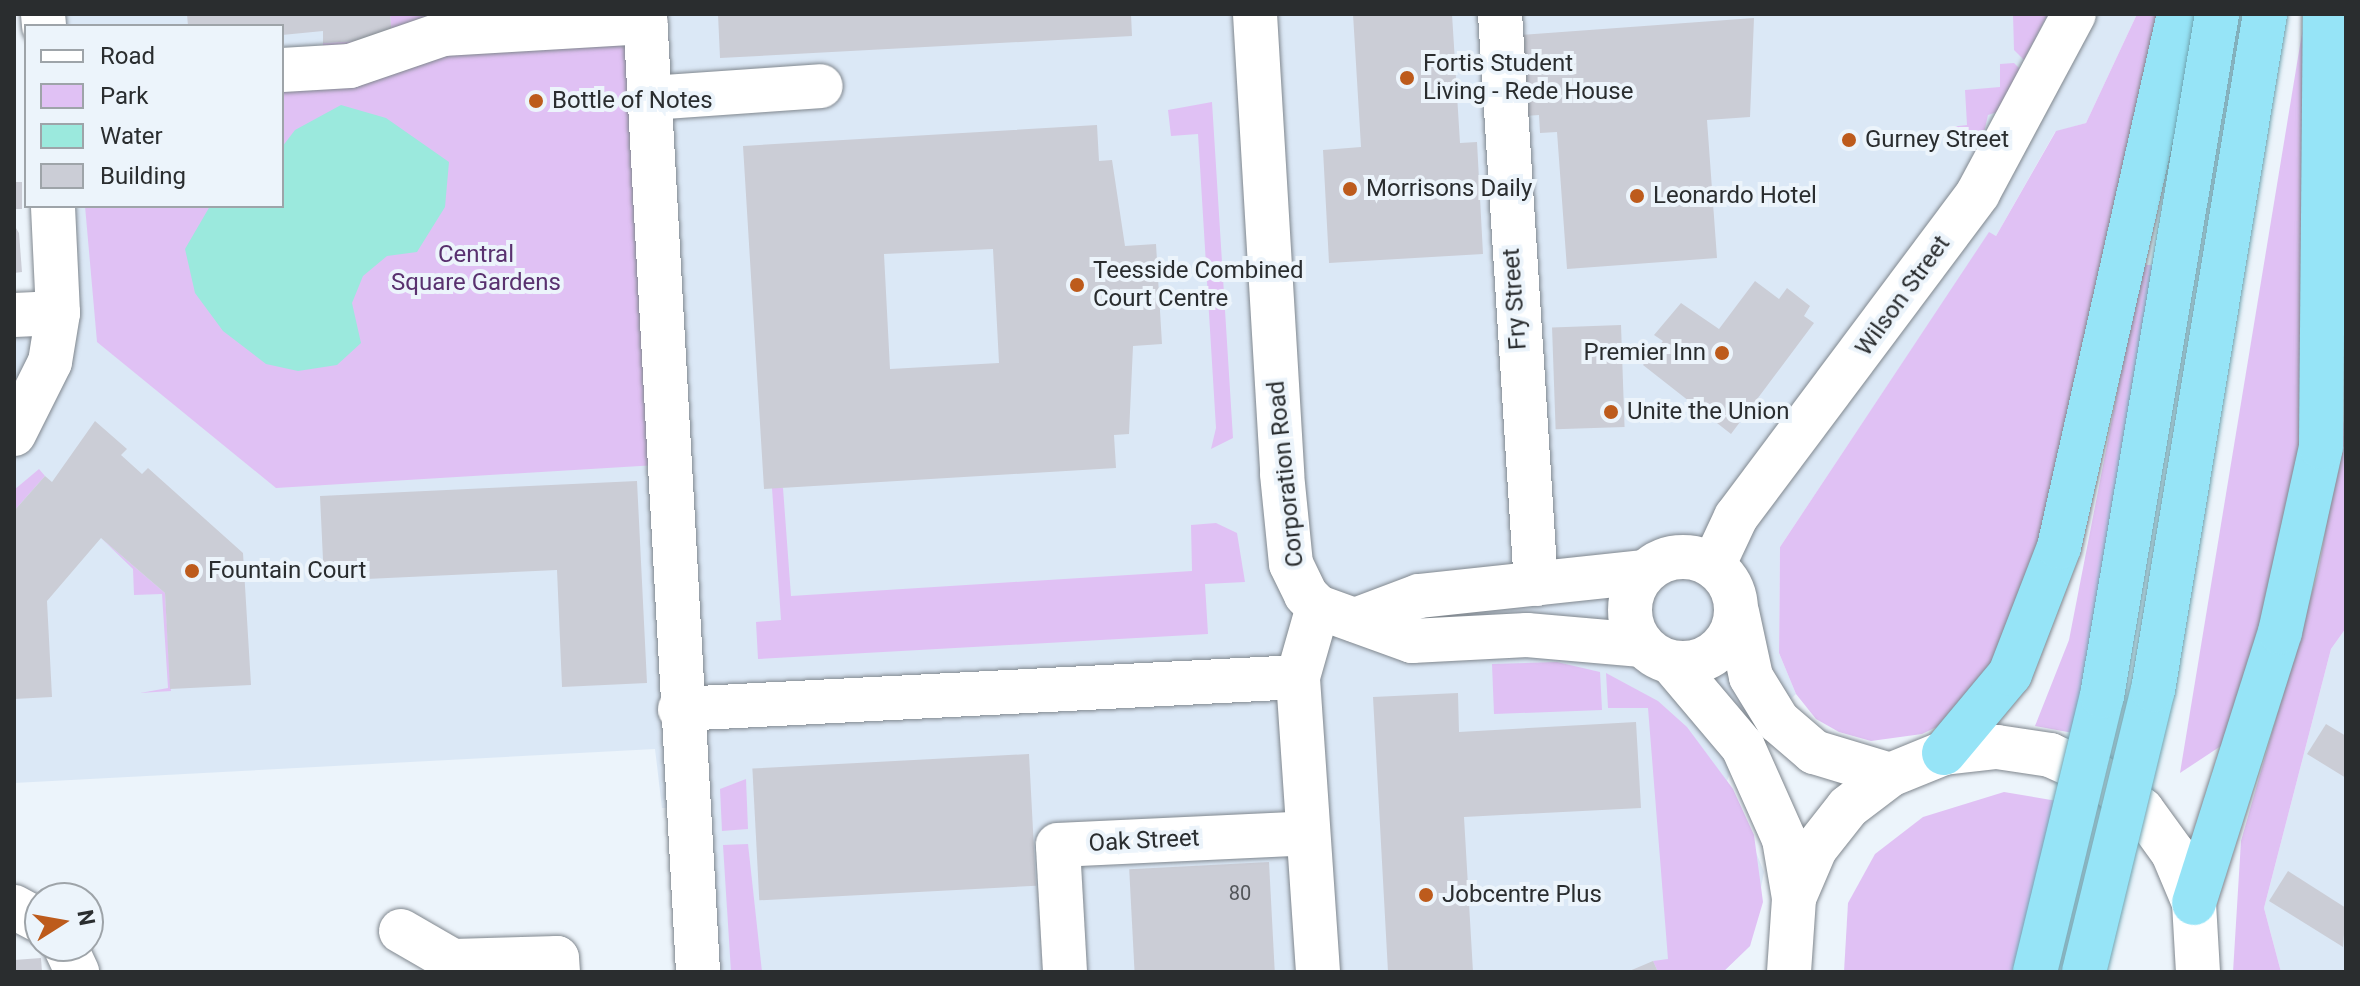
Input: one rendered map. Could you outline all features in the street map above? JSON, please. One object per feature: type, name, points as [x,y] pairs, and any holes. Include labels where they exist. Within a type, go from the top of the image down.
[{"type":"highway","points":[[1944,753],[2010,674],[2059,547],[2151,114],[2179,14]]},
{"type":"highway","points":[[2035,972],[2105,680],[2217,14]]},
{"type":"highway","points":[[2084,972],[2153,690],[2265,14]]},
{"type":"highway","points":[[2194,903],[2280,632],[2321,447],[2324,32]]},
{"type":"street","name":"Corporation Road","points":[[1255,14],[1291,564],[1337,613]]},
{"type":"street","name":"Fry Street","points":[[1500,14],[1536,584]]},
{"type":"street","name":"Wilson Street","points":[[1713,566],[1736,517],[1978,193],[2074,14]]},
{"type":"street","points":[[284,70],[350,66],[403,32],[443,34],[645,18],[680,709],[698,972]]},
{"type":"street","points":[[651,98],[821,86]]},
{"type":"street","points":[[14,434],[50,362],[58,313],[53,208]]},
{"type":"street","points":[[14,315],[58,313]]},
{"type":"street","points":[[1318,972],[1298,677],[1337,613],[1419,596],[1644,572],[1677,556],[1713,566],[1726,578],[1751,677],[1778,721],[1814,752],[1890,775]]},
{"type":"street","points":[[1644,572],[1630,600],[1657,654],[1743,747],[1784,839],[1794,898]]},
{"type":"street","points":[[1337,613],[1412,641],[1527,635],[1657,654],[1716,652],[1737,612]]},
{"type":"street","points":[[680,709],[1298,677]]},
{"type":"street","points":[[1781,968],[1794,898],[1815,849],[1839,818],[1890,775],[1944,753],[1997,747],[2050,755],[2099,777],[2150,821],[2173,853],[2194,903],[2198,972]]},
{"type":"street","name":"Oak Street","points":[[1065,972],[1058,845],[1308,833]]},
{"type":"street","points":[[401,931],[453,961],[557,958],[558,972]]},
{"type":"shaded area","points":[[23,14],[2137,14],[2086,123],[2055,132],[1996,236],[1989,233],[1780,547],[1779,653],[1796,694],[1740,748],[1727,781],[1764,872],[1750,946],[1723,972],[681,972],[672,808],[662,808],[655,749],[14,783],[14,297],[48,293],[40,208],[284,208],[284,24],[24,26]]},
{"type":"shaded area","points":[[2346,628],[2346,972],[2281,972],[2264,908],[2331,649]]},
{"type":"green space","name":"Central Square Gardens","points":[[390,14],[667,14],[690,463],[276,488],[97,342],[85,208],[284,208],[284,63],[323,61],[323,43],[392,39]]},
{"type":"green space","points":[[2013,14],[2048,14],[2024,60],[2014,50]]},
{"type":"green space","points":[[2137,14],[2161,14],[2041,539],[1991,678],[1947,722],[1922,734],[1871,741],[1839,732],[1816,719],[1796,694],[1779,653],[1780,547],[1989,232],[1996,236],[2056,131],[2086,123]]},
{"type":"green space","points":[[2303,27],[2311,29],[2304,481],[2227,742],[2180,773]]},
{"type":"green space","points":[[2014,63],[2022,71],[2000,111],[1988,115],[1981,146],[1958,144],[1950,127],[1967,125],[1965,90],[2000,87],[2000,64]]},
{"type":"green space","points":[[1212,102],[1233,438],[1211,449],[1216,428],[1198,134],[1171,136],[1168,110]]},
{"type":"green space","points":[[2142,265],[2155,265],[2073,733],[2035,726],[2069,640]]},
{"type":"green space","points":[[2346,408],[2346,628],[2331,649],[2264,908],[2281,972],[2233,972],[2241,841],[2319,568]]},
{"type":"green space","points":[[39,469],[45,476],[14,511],[14,490]]},
{"type":"green space","points":[[772,488],[783,488],[791,596],[1192,571],[1191,525],[1216,523],[1237,533],[1245,582],[1205,584],[1208,634],[758,659],[756,622],[781,620]]},
{"type":"green space","points":[[101,538],[165,593],[171,691],[140,693],[168,688],[162,594],[134,595],[133,569]]},
{"type":"green space","points":[[1557,662],[1600,672],[1602,710],[1494,714],[1492,664]]},
{"type":"green space","points":[[1606,673],[1658,701],[1687,727],[1733,789],[1754,835],[1763,902],[1750,946],[1723,972],[1658,972],[1653,961],[1668,959],[1648,708],[1608,708]]},
{"type":"green space","points":[[746,779],[748,829],[722,831],[720,789]]},
{"type":"green space","points":[[2004,792],[2057,801],[2012,972],[1844,972],[1848,903],[1875,854],[1923,817]]},
{"type":"green space","points":[[748,844],[762,972],[731,972],[723,845]]},
{"type":"water","points":[[341,105],[386,118],[449,162],[445,207],[417,252],[387,256],[363,276],[352,303],[361,343],[337,365],[298,371],[266,364],[223,331],[195,293],[185,249],[209,208],[284,208],[284,144],[295,130]]},
{"type":"building","points":[[187,14],[390,14],[392,39],[323,43],[323,31],[284,35],[284,24],[188,24]]},
{"type":"building","points":[[718,14],[1131,14],[1132,36],[720,58]]},
{"type":"building","name":"Fortis Student Living - Rede House","points":[[1353,14],[1452,14],[1460,143],[1477,142],[1483,254],[1329,263],[1323,150],[1361,147]]},
{"type":"building","name":"Leonardo Hotel","points":[[1754,18],[1750,117],[1707,120],[1717,258],[1567,269],[1557,132],[1540,133],[1539,115],[1526,116],[1520,35]]},
{"type":"building","name":"Teesside Combined Court Centre","points":[[1097,125],[1099,161],[1112,160],[1125,246],[1156,244],[1162,344],[1133,346],[1129,434],[1114,435],[1116,468],[764,489],[743,146]],"holes":[[[993,249],[999,363],[890,369],[884,254]]]},
{"type":"building","points":[[14,182],[22,182],[22,209],[14,209]]},
{"type":"building","points":[[14,225],[19,233],[22,272],[14,273]]},
{"type":"building","name":"Premier Inn","points":[[1755,281],[1779,299],[1787,288],[1810,306],[1804,316],[1814,323],[1731,434],[1643,365],[1663,341],[1654,335],[1681,303],[1719,329]]},
{"type":"building","points":[[1621,325],[1625,427],[1556,429],[1552,327]]},
{"type":"building","name":"Fountain Court","points":[[95,421],[127,449],[121,455],[142,474],[148,468],[243,553],[251,685],[170,689],[165,593],[101,538],[47,601],[52,697],[14,699],[14,511],[45,476],[52,482]]},
{"type":"building","points":[[637,481],[647,683],[562,687],[557,570],[324,581],[320,496]]},
{"type":"building","name":"Jobcentre Plus","points":[[1458,693],[1459,732],[1636,722],[1641,808],[1464,817],[1473,972],[1388,972],[1373,697]]},
{"type":"building","points":[[2326,724],[2346,736],[2346,778],[2307,754]]},
{"type":"building","points":[[1029,754],[1036,886],[759,900],[752,768]]},
{"type":"building","points":[[1269,862],[1275,972],[1135,972],[1129,869]]},
{"type":"building","points":[[2288,871],[2346,908],[2343,947],[2269,901]]},
{"type":"building","points":[[14,960],[41,962],[42,972],[14,972]]},
{"type":"building","points":[[1653,961],[1658,972],[1627,972]]},
{"type":"place","name":"Fortis Student Living - Rede House","points":[[1407,78]]},
{"type":"place","name":"Bottle of Notes","points":[[536,101]]},
{"type":"place","name":"Gurney Street","points":[[1849,140]]},
{"type":"place","name":"Morrisons Daily","points":[[1350,189]]},
{"type":"place","name":"Leonardo Hotel","points":[[1637,196]]},
{"type":"place","name":"Teesside Combined Court Centre","points":[[1077,285]]},
{"type":"place","name":"Premier Inn","points":[[1722,353]]},
{"type":"place","name":"Unite the Union","points":[[1611,412]]},
{"type":"place","name":"Fountain Court","points":[[192,571]]},
{"type":"place","name":"Jobcentre Plus","points":[[1426,895]]}]
